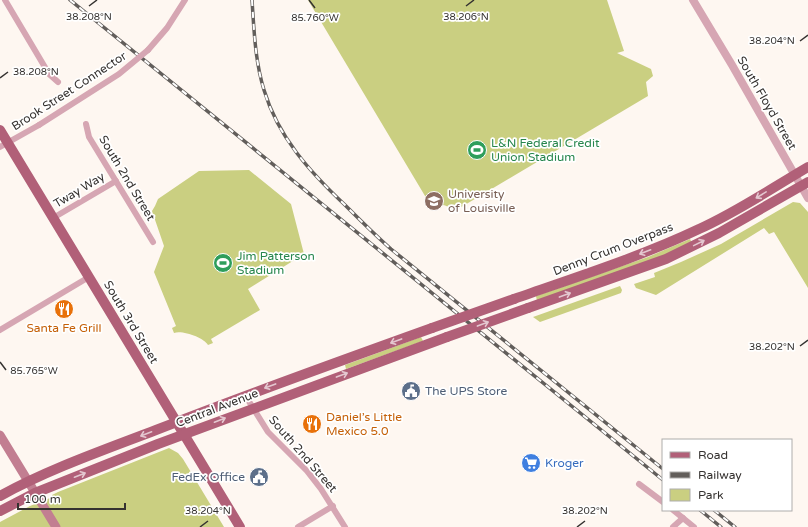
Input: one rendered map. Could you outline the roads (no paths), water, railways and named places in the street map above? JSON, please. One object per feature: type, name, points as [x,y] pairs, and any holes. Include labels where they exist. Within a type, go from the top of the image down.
[{"type":"main road","name":"South 3rd Street","points":[[0,130],[4,145],[53,218],[240,527]]},
{"type":"main road","points":[[794,175],[808,167]]},
{"type":"main road","name":"Denny Crum Overpass","points":[[432,328],[630,258],[694,232],[737,210],[794,175]]},
{"type":"main road","name":"Central Avenue","points":[[0,511],[35,493],[252,408],[666,259],[719,233],[804,184]]},
{"type":"main road","name":"Central Avenue","points":[[0,496],[74,462],[245,395],[432,328]]},
{"type":"main road","points":[[0,435],[56,527]]},
{"type":"street","points":[[5,0],[49,74],[58,82]]},
{"type":"street","name":"Brook Street Connector","points":[[4,145],[20,137],[108,82],[139,58],[167,28],[185,0]]},
{"type":"street","name":"South Floyd Street","points":[[693,0],[732,65],[794,175],[804,184],[808,198]]},
{"type":"street","name":"South 2nd Street","points":[[86,124],[89,137],[153,242]]},
{"type":"street","name":"Tway Way","points":[[53,218],[116,181]]},
{"type":"street","points":[[0,330],[89,277]]},
{"type":"street","name":"South 2nd Street","points":[[245,395],[268,432],[307,472],[333,506],[345,527]]},
{"type":"street","points":[[639,484],[662,501]]},
{"type":"street","points":[[298,527],[333,506]]},
{"type":"street","points":[[674,511],[694,527]]},
{"type":"street","points":[[674,527],[684,518]]},
{"type":"railway","points":[[70,0],[662,479]]},
{"type":"railway","points":[[252,0],[257,57],[264,90],[278,123],[297,153],[308,167],[332,193],[391,249],[662,468]]},
{"type":"railway","points":[[701,511],[721,527]]},
{"type":"railway","points":[[715,511],[735,527]]},
{"type":"place","name":"L&N Federal Credit Union Stadium","points":[[477,150]]},
{"type":"place","name":"University of Louisville","points":[[434,201]]},
{"type":"place","name":"Jim Patterson Stadium","points":[[223,263]]},
{"type":"place","name":"Santa Fe Grill","points":[[64,309]]},
{"type":"place","name":"The UPS Store","points":[[411,391]]},
{"type":"place","name":"Daniel’s Little Mexico 5.0","points":[[312,424]]},
{"type":"place","name":"Kroger","points":[[531,463]]},
{"type":"place","name":"FedEx Office","points":[[259,477]]}]
